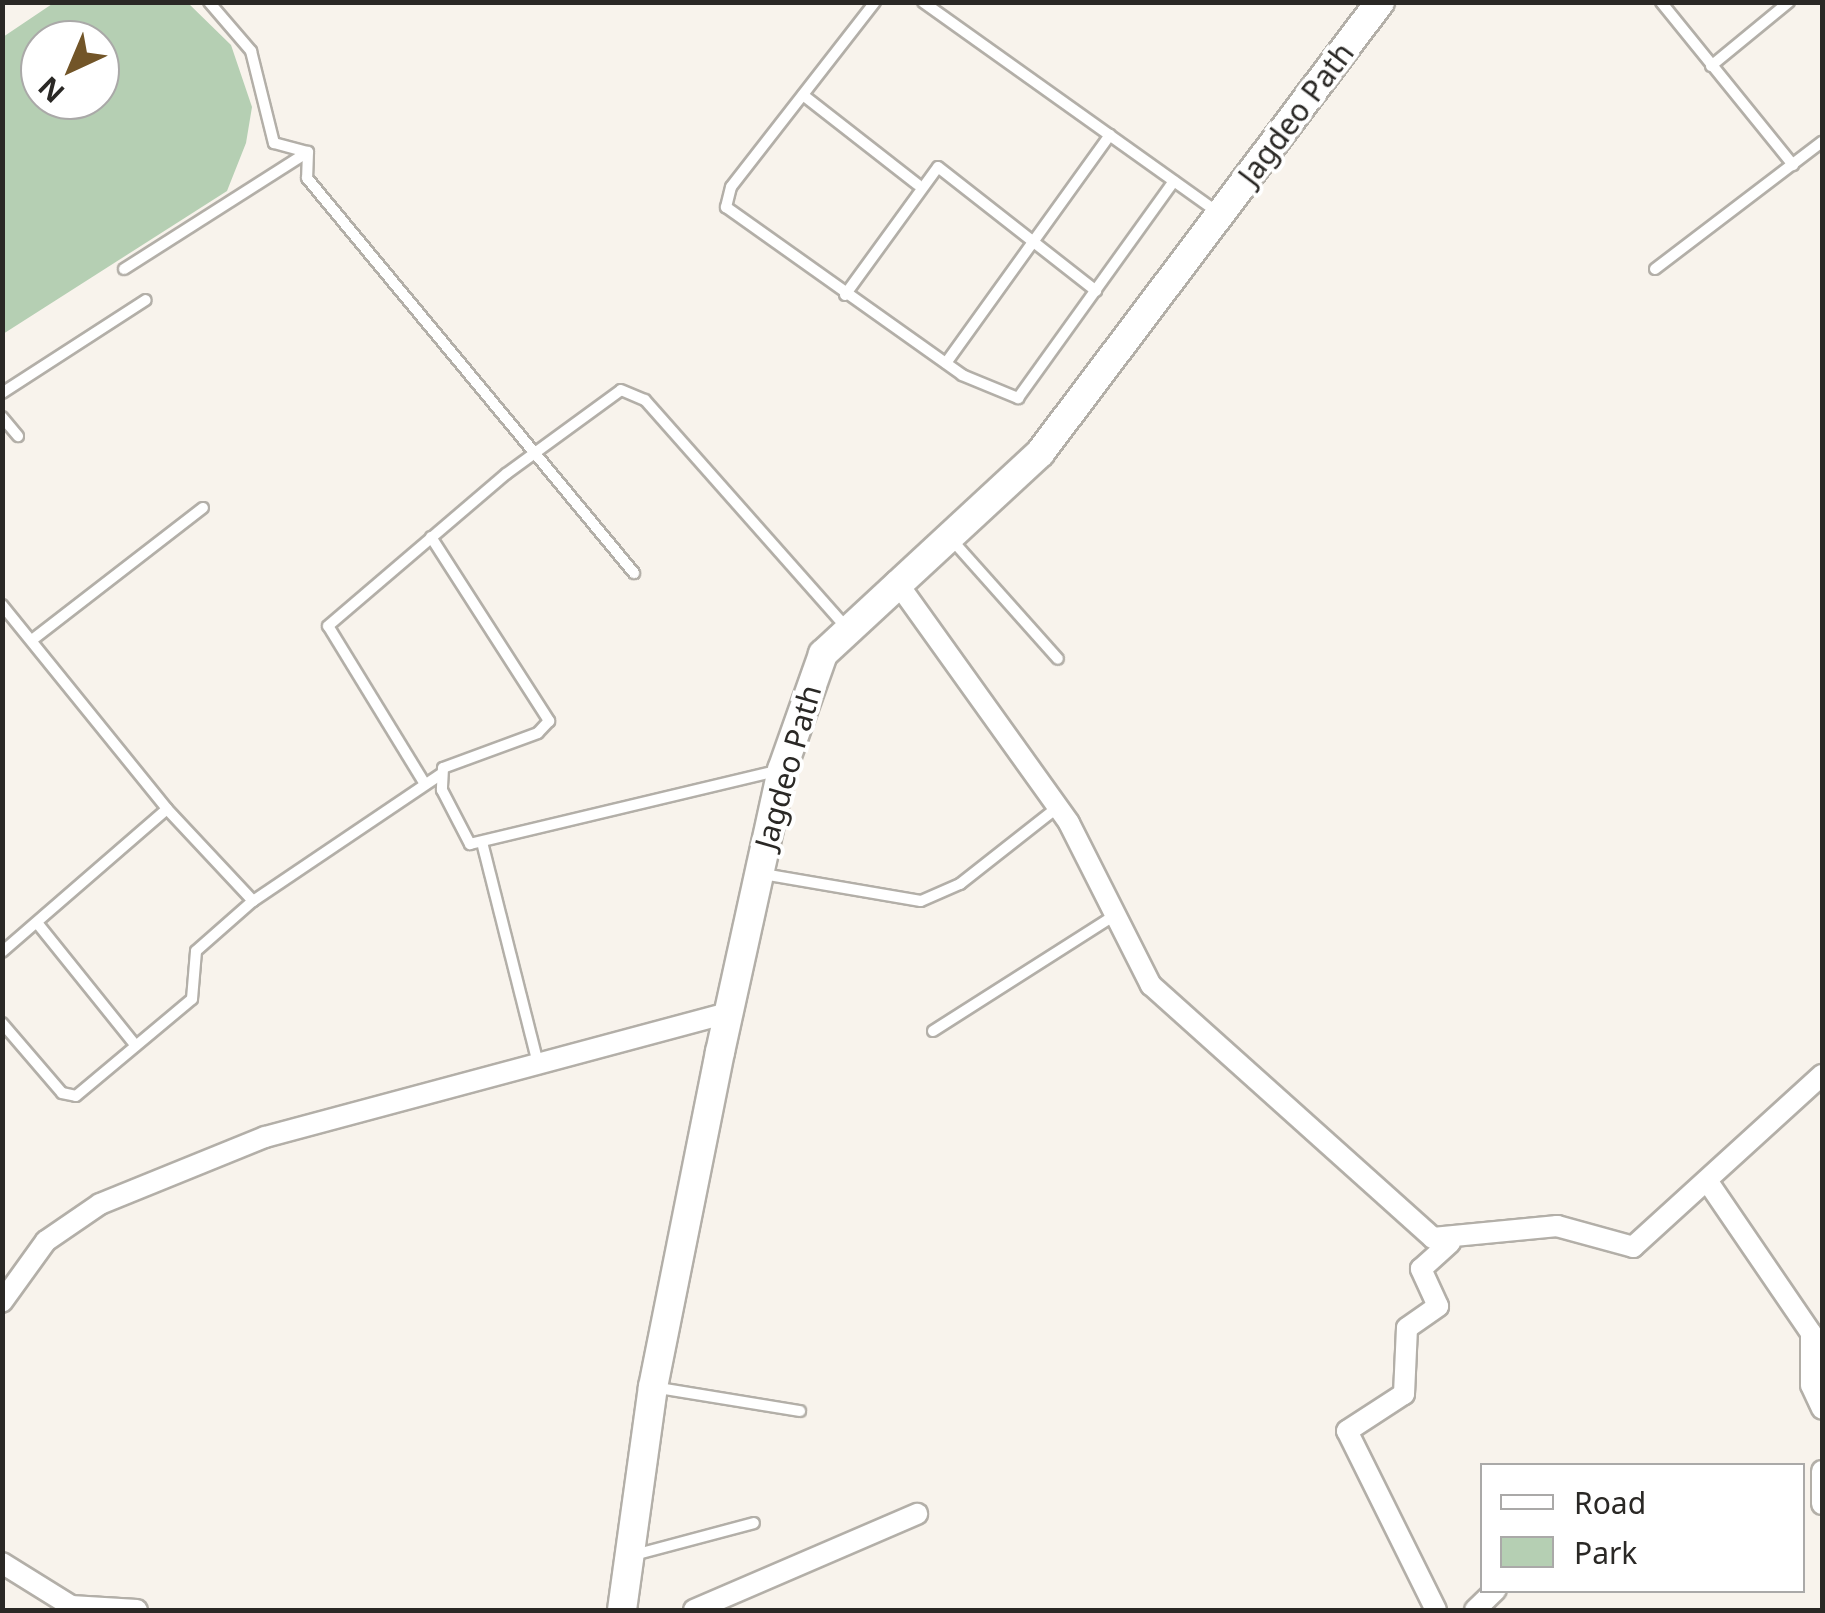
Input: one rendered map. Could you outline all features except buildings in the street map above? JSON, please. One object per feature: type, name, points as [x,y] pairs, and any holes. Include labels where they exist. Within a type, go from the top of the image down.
[{"type":"main road","name":"Jagdeo Path","points":[[622,1610],[653,1386],[728,1013],[782,770],[811,680],[846,627],[1040,453],[1380,2]]},
{"type":"street","points":[[896,581],[1059,807],[1151,985],[1425,1232],[1450,1243],[1557,1226],[1624,1250],[1708,1182],[1822,1076]]},
{"type":"street","points":[[2,1302],[46,1241],[100,1204],[265,1137],[728,1013]]},
{"type":"street","points":[[1708,1182],[1811,1333],[1812,1385],[1822,1408]]},
{"type":"street","points":[[1436,1610],[1347,1431],[1404,1394],[1407,1328],[1438,1306],[1421,1269],[1450,1243]]},
{"type":"street","points":[[1822,1472],[1822,1504]]},
{"type":"street","points":[[694,1610],[917,1514]]},
{"type":"street","points":[[2,1563],[71,1606],[137,1610]]},
{"type":"street","points":[[36,1610],[52,1596]]},
{"type":"lane","points":[[209,2],[251,51],[274,142],[308,152]]},
{"type":"lane","points":[[874,2],[726,206],[946,364],[1014,401],[1174,182]]},
{"type":"lane","points":[[924,2],[1220,214]]},
{"type":"lane","points":[[1661,2],[1793,165]]},
{"type":"lane","points":[[1711,66],[1789,2]]},
{"type":"lane","points":[[803,95],[918,184]]},
{"type":"lane","points":[[946,364],[1110,136]]},
{"type":"lane","points":[[1655,269],[1822,142]]},
{"type":"lane","points":[[124,269],[308,152]]},
{"type":"lane","points":[[308,152],[306,178],[538,450],[634,573]]},
{"type":"lane","points":[[846,295],[918,184],[942,168],[1096,291]]},
{"type":"lane","points":[[2,394],[146,300]]},
{"type":"lane","points":[[425,784],[327,630],[431,537],[614,393],[633,391],[846,627]]},
{"type":"lane","points":[[2,417],[18,436]]},
{"type":"lane","points":[[32,640],[203,508]]},
{"type":"lane","points":[[2,1023],[66,1096],[136,1046],[192,999],[191,956],[252,901],[440,774],[454,758],[538,733],[549,720],[431,537]]},
{"type":"lane","points":[[949,537],[1058,660]]},
{"type":"lane","points":[[2,605],[166,809],[252,901]]},
{"type":"lane","points":[[483,846],[782,770]]},
{"type":"lane","points":[[440,774],[460,832],[483,846],[538,1064]]},
{"type":"lane","points":[[759,873],[921,901],[960,884],[1059,807]]},
{"type":"lane","points":[[2,952],[166,809]]},
{"type":"lane","points":[[933,1031],[1117,914]]},
{"type":"lane","points":[[38,924],[136,1046]]},
{"type":"lane","points":[[653,1386],[800,1412]]},
{"type":"lane","points":[[630,1556],[754,1523]]},
{"type":"green space","points":[[55,2],[188,3],[231,45],[252,107],[246,143],[227,191],[3,334],[3,37],[20,26],[20,120],[120,120],[120,20],[28,20]]}]
